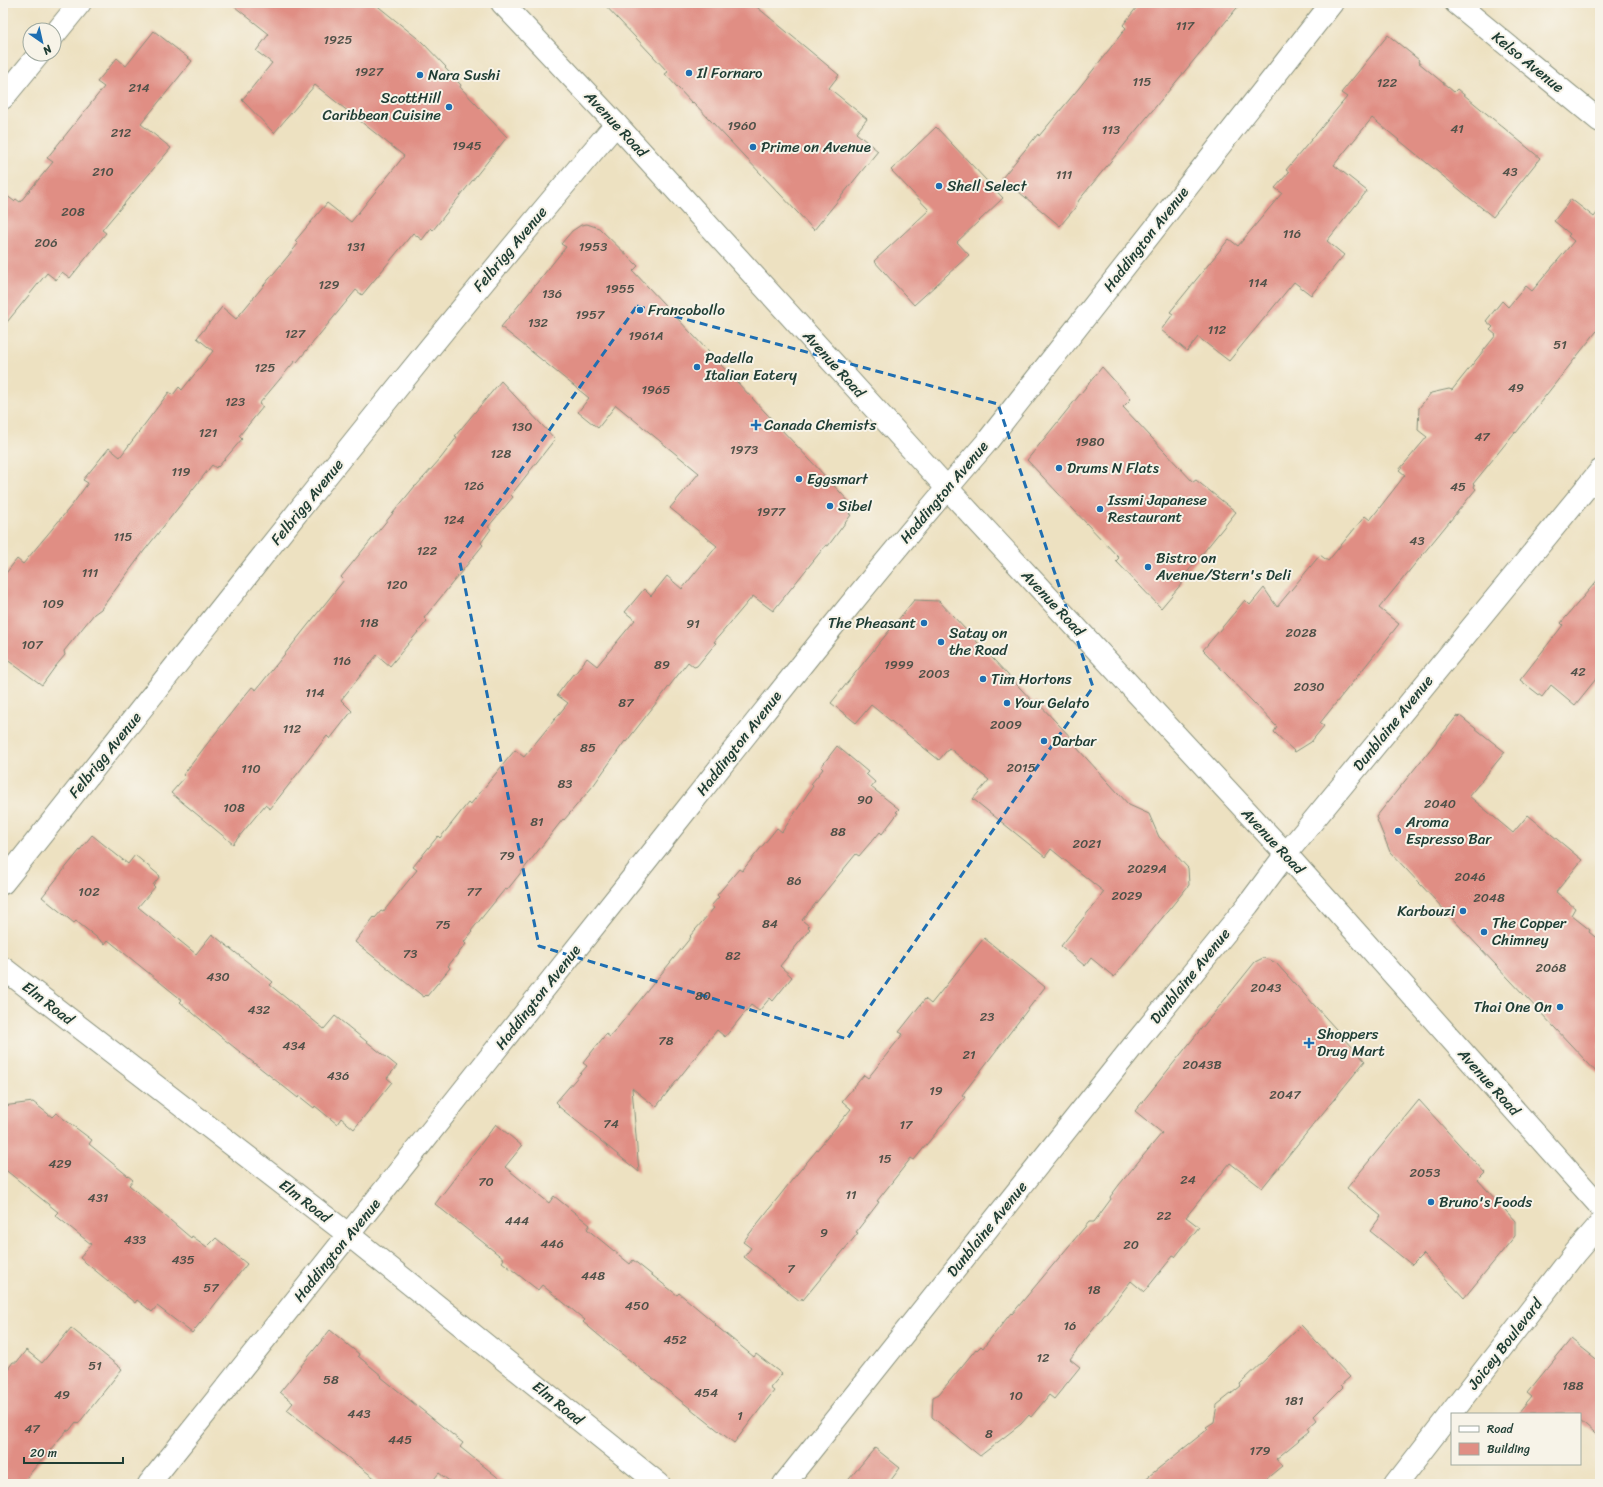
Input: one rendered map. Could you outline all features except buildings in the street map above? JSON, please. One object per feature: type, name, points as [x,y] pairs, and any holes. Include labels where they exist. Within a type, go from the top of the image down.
[{"type":"street","points":[[62,25],[80,3]]},
{"type":"street","name":"Avenue Road","points":[[502,3],[616,124],[947,488],[1286,854],[1600,1206]]},
{"type":"street","name":"Haddington Avenue","points":[[148,1484],[349,1235],[783,688],[947,488],[986,443],[1332,3]]},
{"type":"street","name":"Kelso Avenue","points":[[1456,3],[1600,121]]},
{"type":"street","points":[[3,98],[32,62]]},
{"type":"street","name":"Felbrigg Avenue","points":[[3,883],[453,319],[616,124]]},
{"type":"street","name":"Dunblaine Avenue","points":[[784,1484],[1133,1046],[1248,905],[1286,854],[1600,471]]},
{"type":"street","name":"Elm Road","points":[[3,968],[349,1235],[659,1484]]},
{"type":"street","name":"Joicey Boulevard","points":[[1396,1484],[1575,1253],[1600,1224]]},
{"type":"highlighted area","points":[[637,306],[998,404],[1093,687],[847,1039],[539,946],[459,558]]},
{"type":"place","name":"Il Fornaro","points":[[689,73]]},
{"type":"place","name":"Nara Sushi","points":[[420,75]]},
{"type":"place","name":"ScottHill Caribbean Cuisine","points":[[449,107]]},
{"type":"place","name":"Prime on Avenue","points":[[753,147]]},
{"type":"place","name":"Shell Select","points":[[939,186]]},
{"type":"place","name":"Francobollo","points":[[640,310]]},
{"type":"place","name":"Padella Italian Eatery","points":[[697,367]]},
{"type":"place","name":"Canada Chemists","points":[[756,425]]},
{"type":"place","name":"Drums N Flats","points":[[1059,468]]},
{"type":"place","name":"Eggsmart","points":[[799,479]]},
{"type":"place","name":"Sibel","points":[[830,506]]},
{"type":"place","name":"Issmi Japanese Restaurant","points":[[1100,509]]},
{"type":"place","name":"Bistro on Avenue/Stern's Deli","points":[[1148,567]]},
{"type":"place","name":"The Pheasant","points":[[924,623]]},
{"type":"place","name":"Satay on the Road","points":[[941,642]]},
{"type":"place","name":"Tim Hortons","points":[[983,679]]},
{"type":"place","name":"Your Gelato","points":[[1007,703]]},
{"type":"place","name":"Darbar","points":[[1044,741]]},
{"type":"place","name":"Aroma Espresso Bar","points":[[1398,831]]},
{"type":"place","name":"Karbouzi","points":[[1463,911]]},
{"type":"place","name":"The Copper Chimney","points":[[1484,932]]},
{"type":"place","name":"Thai One On","points":[[1560,1007]]},
{"type":"place","name":"Shoppers Drug Mart","points":[[1309,1043]]},
{"type":"place","name":"Bruno's Foods","points":[[1431,1202]]}]
